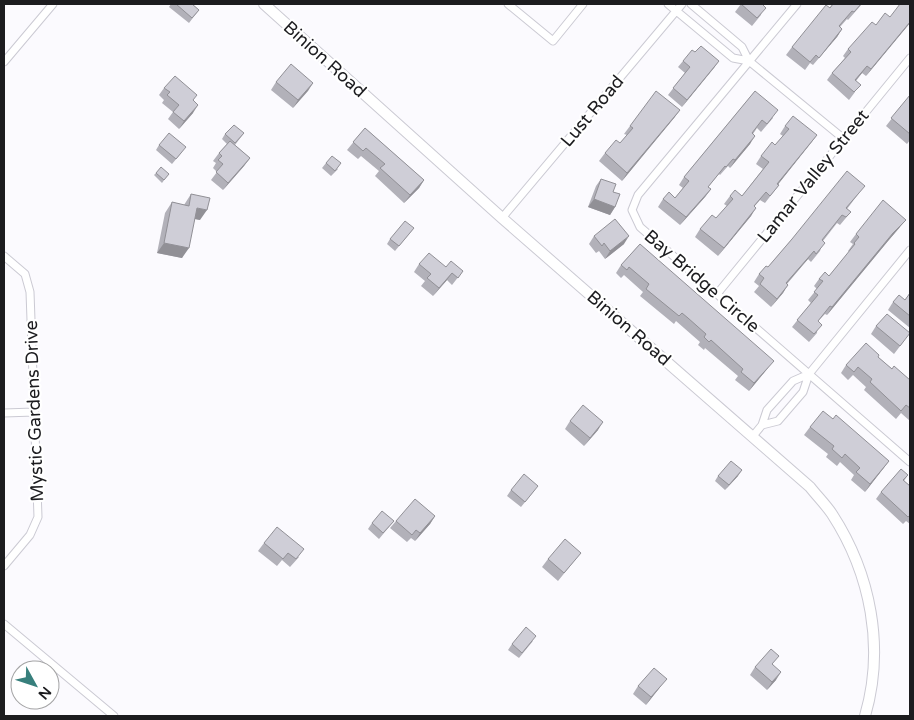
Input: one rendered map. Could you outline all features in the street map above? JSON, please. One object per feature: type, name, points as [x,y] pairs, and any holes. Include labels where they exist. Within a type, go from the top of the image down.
[{"type":"main road","name":"Binion Road","points":[[264,4],[502,218],[810,487],[832,514],[863,578],[875,635],[874,670],[865,716]]},
{"type":"street","points":[[4,62],[53,4]]},
{"type":"street","points":[[508,4],[553,41],[583,4]]},
{"type":"street","points":[[668,4],[733,58],[749,61]]},
{"type":"street","name":"Lust Road","points":[[502,218],[682,4]]},
{"type":"street","points":[[691,4],[742,46],[749,61],[844,139]]},
{"type":"street","name":"Bay Bridge Circle","points":[[797,4],[638,195],[632,210],[640,227],[910,462]]},
{"type":"street","name":"Lamar Valley Street","points":[[717,294],[910,58]]},
{"type":"street","points":[[762,426],[778,421],[803,392],[809,374],[910,250]]},
{"type":"street","name":"Mystic Gardens Drive","points":[[4,256],[25,274],[29,283],[38,517],[30,535],[4,566]]},
{"type":"street","points":[[753,436],[762,426],[767,410],[793,381],[809,374]]},
{"type":"street","points":[[4,414],[34,412]]},
{"type":"street","points":[[4,624],[114,716]]},
{"type":"building","points":[[176,4],[192,4],[199,10],[192,18]]},
{"type":"building","points":[[741,4],[762,4],[766,8],[757,18]]},
{"type":"building","points":[[833,4],[861,4],[839,26],[842,29],[819,58],[816,55],[810,62],[792,47],[826,5],[830,8]]},
{"type":"building","points":[[900,4],[910,4],[910,22],[871,69],[867,66],[855,80],[861,85],[854,92],[832,73],[851,52],[848,49],[872,22],[876,25],[885,13],[890,17]]},
{"type":"building","points":[[701,46],[719,61],[687,100],[673,88],[690,67],[683,61],[692,50],[695,52]]},
{"type":"building","points":[[291,64],[313,83],[298,100],[276,82]]},
{"type":"building","points":[[175,76],[197,95],[193,100],[198,105],[184,121],[173,112],[179,105],[167,95],[170,92],[164,88]]},
{"type":"building","points":[[656,91],[680,110],[627,173],[605,153],[616,140],[620,143],[633,128],[630,126]]},
{"type":"building","points":[[755,91],[778,110],[767,124],[762,120],[752,133],[755,136],[735,160],[733,159],[725,166],[708,187],[711,189],[686,217],[663,199],[669,192],[675,198],[689,181],[684,177]]},
{"type":"building","points":[[910,95],[910,134],[891,118]]},
{"type":"building","points":[[793,116],[817,135],[777,184],[779,185],[770,196],[766,192],[754,206],[756,208],[724,248],[700,229],[712,215],[716,218],[733,199],[730,196],[735,190],[742,196],[769,162],[761,156],[772,142],[775,145],[789,129],[785,126]]},
{"type":"building","points":[[234,125],[244,133],[235,143],[225,134]]},
{"type":"building","points":[[365,128],[424,180],[410,195],[380,168],[385,164],[366,148],[363,151],[353,142]]},
{"type":"building","points":[[169,133],[186,147],[176,159],[159,145]]},
{"type":"building","points":[[230,141],[250,158],[228,183],[216,172],[223,164],[218,160],[222,156],[219,153]]},
{"type":"building","points":[[332,156],[341,163],[335,171],[326,163]]},
{"type":"building","points":[[161,167],[169,174],[164,180],[156,173]]},
{"type":"building","points":[[847,171],[865,186],[846,208],[851,212],[846,217],[842,215],[822,240],[825,243],[816,254],[814,251],[786,283],[788,285],[777,299],[760,284],[764,278],[759,274],[766,266],[768,267],[792,239]]},
{"type":"building","points":[[601,179],[616,184],[613,192],[620,194],[615,207],[594,199]]},
{"type":"building","points":[[191,194],[210,198],[207,210],[197,208],[189,248],[164,243],[172,202],[189,206]]},
{"type":"building","points":[[883,200],[906,220],[832,307],[830,306],[818,321],[822,325],[814,334],[797,320],[818,295],[814,292],[823,281],[819,279],[825,272],[829,276],[855,244],[859,237],[856,234]]},
{"type":"building","points":[[615,219],[629,236],[610,251],[604,243],[602,246],[594,236]]},
{"type":"building","points":[[405,221],[414,228],[399,246],[390,239]]},
{"type":"building","points":[[640,244],[774,361],[754,383],[741,372],[743,369],[711,340],[709,342],[704,337],[706,334],[688,318],[682,313],[679,316],[646,289],[649,284],[629,267],[627,270],[621,265]]},
{"type":"building","points":[[429,253],[446,267],[451,261],[463,271],[458,278],[452,273],[439,288],[427,278],[431,274],[419,264]]},
{"type":"building","points":[[910,293],[910,316],[893,302],[899,295],[905,300]]},
{"type":"building","points":[[887,314],[910,333],[900,346],[876,326]]},
{"type":"building","points":[[866,343],[892,369],[894,366],[910,380],[910,408],[906,405],[901,411],[870,382],[872,379],[858,367],[854,372],[846,365]]},
{"type":"building","points":[[583,405],[603,422],[590,438],[570,421]]},
{"type":"building","points":[[823,411],[833,419],[836,415],[889,461],[870,484],[856,472],[860,468],[845,454],[842,458],[832,449],[834,446],[810,427]]},
{"type":"building","points":[[731,461],[742,470],[729,485],[718,476]]},
{"type":"building","points":[[901,469],[908,475],[903,480],[910,486],[910,515],[908,517],[881,492]]},
{"type":"building","points":[[524,474],[538,486],[525,502],[511,490]]},
{"type":"building","points":[[415,499],[435,516],[420,533],[416,530],[412,535],[396,521]]},
{"type":"building","points":[[382,511],[394,521],[383,533],[372,523]]},
{"type":"building","points":[[277,527],[304,549],[296,559],[288,553],[283,559],[264,543]]},
{"type":"building","points":[[565,539],[581,553],[564,573],[548,559]]},
{"type":"building","points":[[526,627],[536,636],[522,653],[512,644]]},
{"type":"building","points":[[771,649],[779,656],[772,664],[781,672],[772,682],[755,667]]},
{"type":"building","points":[[654,668],[667,679],[651,697],[638,686]]}]
